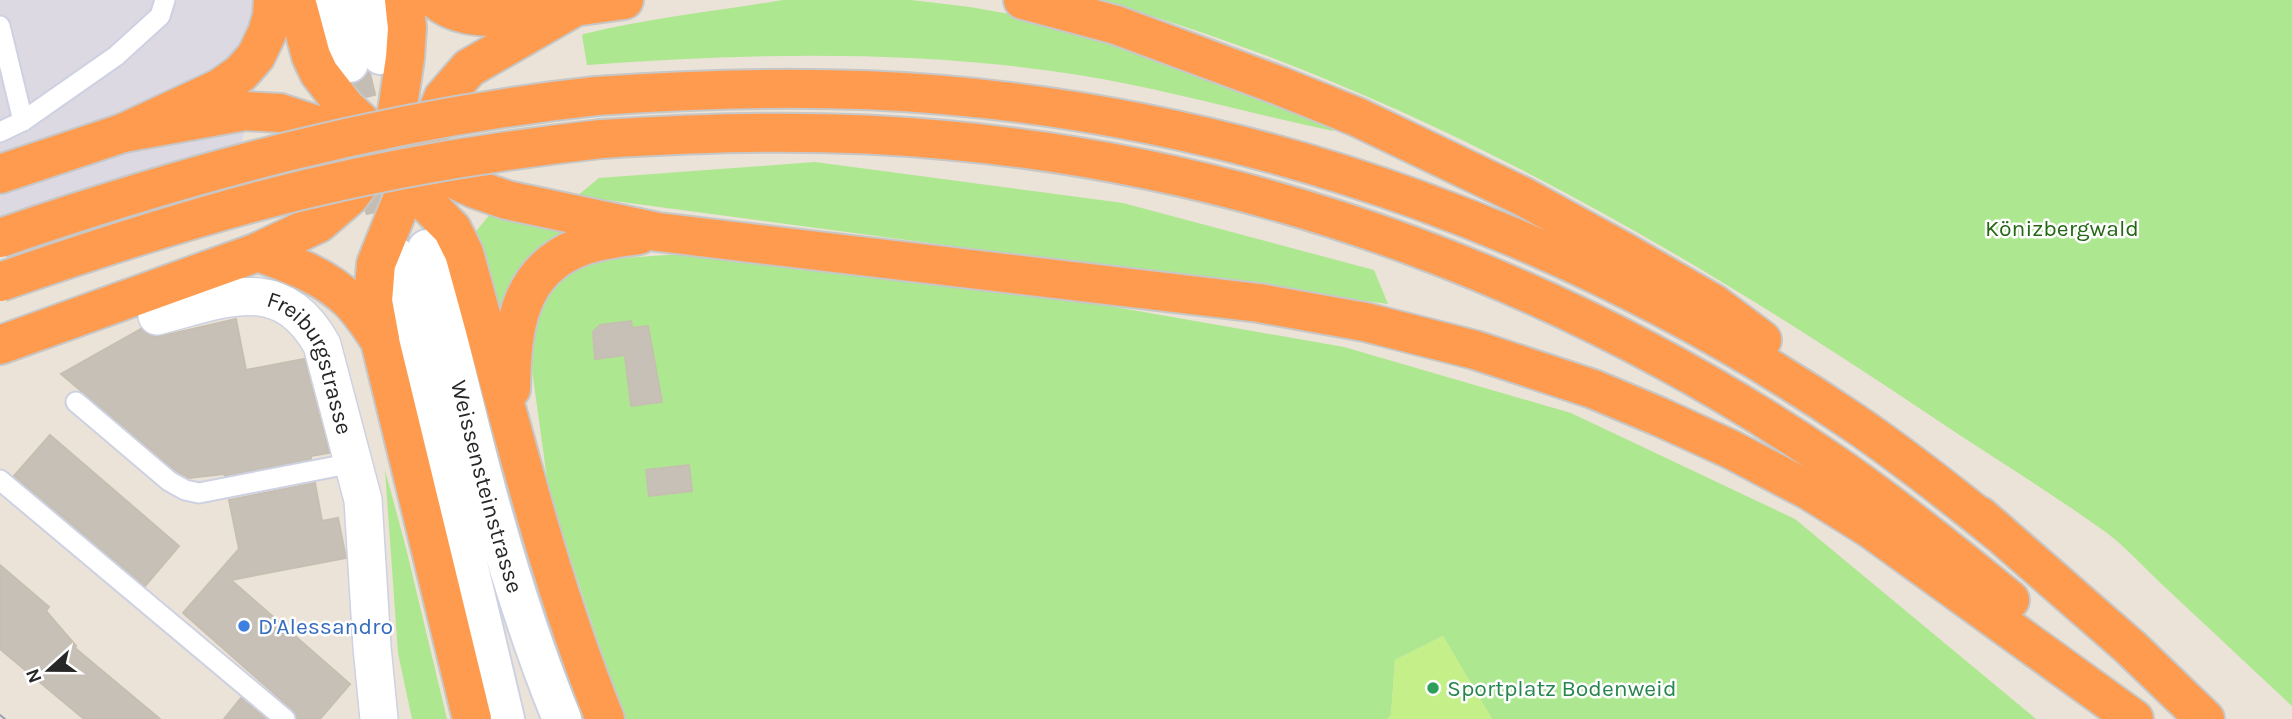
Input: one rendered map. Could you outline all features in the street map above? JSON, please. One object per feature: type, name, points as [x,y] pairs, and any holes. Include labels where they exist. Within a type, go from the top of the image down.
[{"type":"highway","points":[[0,174],[123,133],[210,93],[241,73],[256,56],[267,33],[273,0]]},
{"type":"highway","points":[[296,0],[306,41],[319,73],[346,108],[398,161],[452,229],[464,253],[511,428],[561,596],[585,670],[605,719]]},
{"type":"highway","points":[[404,0],[407,28],[405,58],[395,125],[398,161],[376,264],[373,301],[380,341],[472,719]]},
{"type":"highway","points":[[436,0],[457,11],[482,18],[624,0]]},
{"type":"highway","points":[[1023,0],[1116,25],[1345,112],[1452,161],[1624,252],[1714,304],[1900,447],[2121,639],[2205,719]]},
{"type":"highway","points":[[0,345],[258,252],[319,223],[398,161],[468,68],[573,8]]},
{"type":"highway","points":[[0,238],[142,191],[292,149],[449,116],[596,96],[783,88],[944,95],[1031,104],[1199,136],[1287,158],[1383,187],[1478,222],[1565,259],[1718,338],[1854,423],[1998,532]]},
{"type":"highway","points":[[123,133],[246,111],[280,113],[326,128],[398,161],[507,200],[658,232],[1259,303],[1365,322],[1475,350],[1580,385],[1660,417],[1730,449],[1810,491],[1871,529],[2134,719]]},
{"type":"highway","points":[[0,282],[142,235],[304,190],[469,156],[601,139],[777,131],[946,140],[1113,163],[1266,199],[1366,229],[1457,262],[1544,299],[1631,342],[1741,404],[1835,464],[1902,513],[2042,628],[2141,719]]},
{"type":"highway","points":[[511,428],[514,329],[522,301],[537,277],[556,258],[580,247],[604,240],[658,232]]},
{"type":"highway","points":[[258,252],[295,266],[333,286],[363,315],[380,341]]},
{"type":"main road","points":[[334,0],[365,59],[369,0]]},
{"type":"main road","name":"Weissensteinstrasse","points":[[505,719],[411,253],[519,601],[562,719]]},
{"type":"street","name":"Freiburgstrasse","points":[[157,316],[247,295],[268,298],[299,313],[317,335],[326,355],[365,515],[379,719]]},
{"type":"lane","points":[[0,132],[23,121],[116,56],[160,16],[165,0]]},
{"type":"lane","points":[[0,26],[23,121]]},
{"type":"lane","name":"Freiburgstrasse","points":[[76,402],[169,481],[185,490],[200,493],[353,463]]},
{"type":"lane","points":[[0,480],[285,719]]},
{"type":"shaded area","points":[[0,0],[267,0],[242,143],[0,231]]},
{"type":"green space","points":[[783,0],[911,0],[1032,18],[1113,39],[1334,125],[1333,131],[1175,94],[1079,75],[957,61],[895,57],[772,56],[587,65],[584,34],[659,19]]},
{"type":"green space","name":"Könizbergwald","points":[[1097,0],[2292,0],[2292,706],[2107,533],[1734,289],[1530,174],[1425,123],[1318,76],[1209,35]]},
{"type":"green space","points":[[815,162],[1123,203],[1374,270],[1388,304],[577,196],[599,178]]},
{"type":"green space","points":[[490,214],[572,229],[504,314],[498,313],[474,234]]},
{"type":"green space","points":[[696,253],[1075,300],[1344,347],[1571,413],[1795,519],[2036,719],[1492,719],[1443,636],[1395,660],[1391,715],[1387,719],[626,719],[549,493],[525,319],[580,261]]},
{"type":"green space","points":[[385,470],[447,719],[412,719],[398,653]]},
{"type":"green space","name":"Sportplatz Bodenweid","points":[[1443,636],[1492,719],[1387,719],[1391,715],[1395,660]]},
{"type":"building","points":[[236,319],[246,370],[304,359],[329,453],[225,476],[189,478],[176,471],[61,374],[141,329],[151,336],[162,336]]},
{"type":"building","points":[[631,321],[632,328],[648,326],[662,402],[631,406],[625,355],[595,359],[593,332],[600,325]]},
{"type":"building","points":[[50,435],[179,546],[145,586],[14,476]]},
{"type":"building","points":[[689,465],[692,491],[649,496],[646,470]]},
{"type":"building","points":[[315,483],[322,521],[338,518],[346,558],[231,580],[350,684],[320,719],[297,719],[293,710],[183,613],[239,549],[229,500]]},
{"type":"building","points":[[0,565],[49,607],[46,611],[75,648],[160,719],[84,719],[0,649]]},
{"type":"building","points":[[241,698],[266,719],[224,719]]},
{"type":"tunnel","points":[[349,63],[394,251]]},
{"type":"tram line","points":[[0,715],[5,719]]},
{"type":"place","name":"D'Alessandro","points":[[244,626]]},
{"type":"place","name":"Sportplatz Bodenweid","points":[[1433,688]]}]
